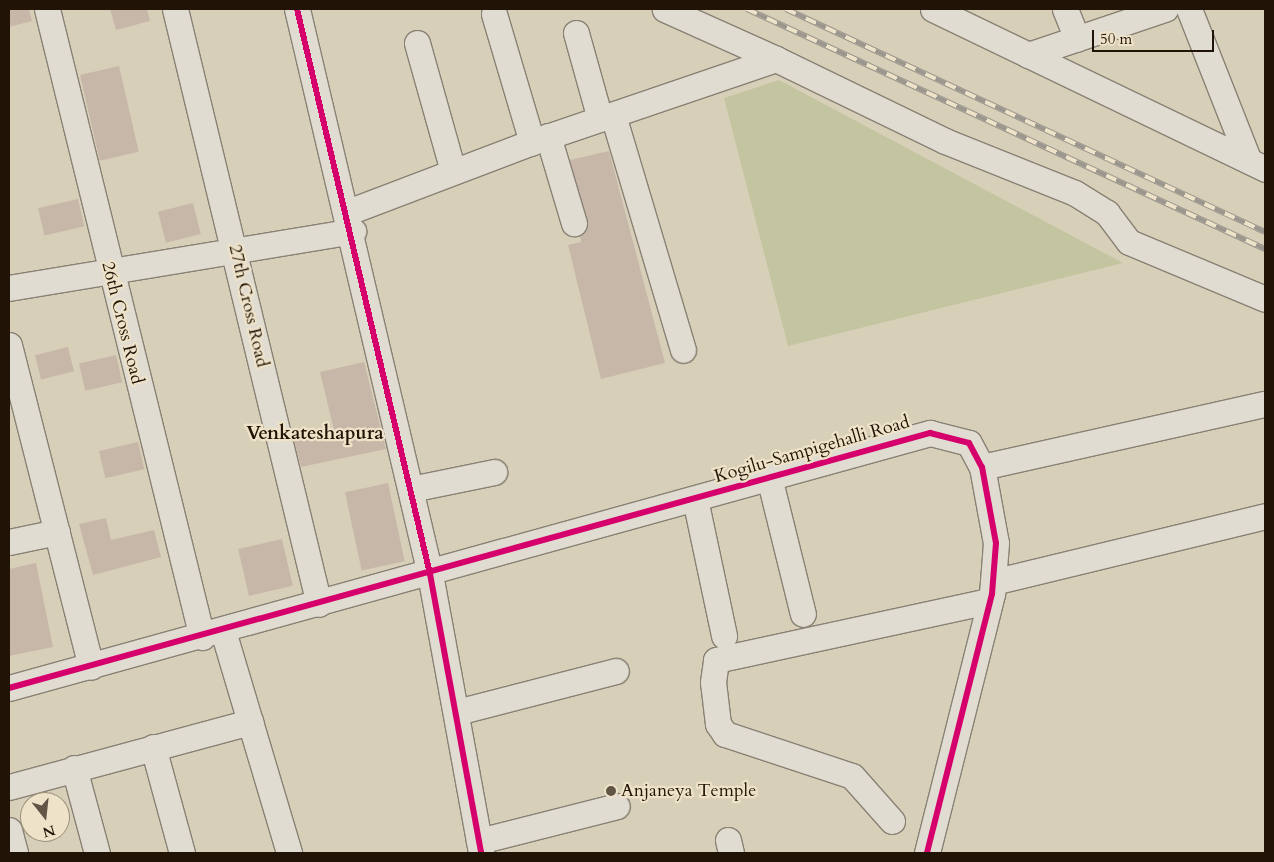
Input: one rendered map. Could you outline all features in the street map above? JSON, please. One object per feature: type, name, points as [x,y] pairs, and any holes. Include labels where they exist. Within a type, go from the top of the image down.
[{"type":"street","name":"26th Cross Road","points":[[47,9],[109,273],[212,634],[250,722],[289,853]]},
{"type":"street","name":"27th Cross Road","points":[[175,9],[319,604]]},
{"type":"street","points":[[297,9],[350,221],[430,574],[457,712],[480,847],[617,806]]},
{"type":"street","points":[[665,9],[776,59],[945,141],[1075,193],[1108,213],[1129,242],[1265,299]]},
{"type":"street","points":[[933,9],[1257,165]]},
{"type":"street","points":[[1065,9],[1077,39]]},
{"type":"street","points":[[1028,55],[1165,9]]},
{"type":"street","points":[[1189,9],[1257,165]]},
{"type":"street","points":[[494,14],[540,139],[574,223]]},
{"type":"street","points":[[576,33],[606,117],[683,350]]},
{"type":"street","points":[[417,43],[453,171]]},
{"type":"street","points":[[9,288],[109,273],[234,250],[350,221],[453,171],[540,139],[776,59]]},
{"type":"street","points":[[9,345],[12,375],[57,532],[91,668]]},
{"type":"street","points":[[982,467],[1265,404]]},
{"type":"street","name":"Kogilu-Sampigehalli Road","points":[[9,688],[91,668],[930,433],[969,443],[982,467],[996,543],[992,591],[928,853]]},
{"type":"street","points":[[411,490],[494,472]]},
{"type":"street","points":[[769,477],[804,614]]},
{"type":"street","points":[[694,499],[724,636]]},
{"type":"street","points":[[892,821],[852,776],[725,734],[718,724],[713,682],[716,660],[992,591],[1265,516]]},
{"type":"street","points":[[9,542],[57,532]]},
{"type":"street","points":[[457,712],[616,672]]},
{"type":"street","points":[[9,787],[250,722]]},
{"type":"street","points":[[153,747],[182,853]]},
{"type":"street","points":[[74,768],[97,853]]},
{"type":"street","points":[[9,830],[15,853]]},
{"type":"green space","points":[[779,80],[1123,263],[788,346],[724,98]]},
{"type":"building","points":[[9,9],[29,9],[32,21],[9,27]]},
{"type":"building","points":[[110,9],[147,9],[150,21],[116,30]]},
{"type":"building","points":[[119,66],[139,152],[100,161],[80,75]]},
{"type":"building","points":[[609,151],[665,363],[601,379],[568,245],[581,242],[580,236],[588,226],[570,160]]},
{"type":"building","points":[[78,199],[84,226],[44,236],[38,208]]},
{"type":"building","points":[[193,203],[201,234],[166,243],[158,212]]},
{"type":"building","points":[[68,347],[74,371],[41,379],[35,355]]},
{"type":"building","points":[[116,355],[122,382],[85,391],[79,364]]},
{"type":"building","points":[[364,362],[386,449],[301,467],[294,440],[334,430],[320,372]]},
{"type":"building","points":[[138,442],[144,469],[105,478],[99,451]]},
{"type":"building","points":[[388,483],[405,561],[362,570],[345,492]]},
{"type":"building","points":[[106,518],[111,540],[154,530],[161,557],[93,575],[79,524]]},
{"type":"building","points":[[282,539],[293,586],[249,596],[238,549]]},
{"type":"building","points":[[36,563],[53,647],[9,656],[9,569]]},
{"type":"railway","points":[[747,9],[1265,249]]},
{"type":"railway","points":[[786,9],[1265,232]]},
{"type":"cycle path","points":[[297,9],[430,574],[481,853]]},
{"type":"cycle path","points":[[9,688],[930,433],[969,443],[982,467],[996,543],[992,594],[927,853]]},
{"type":"place","name":"Anjaneya Temple","points":[[611,791]]},
{"type":"district","name":"Venkateshapura","points":[[315,434]]}]
